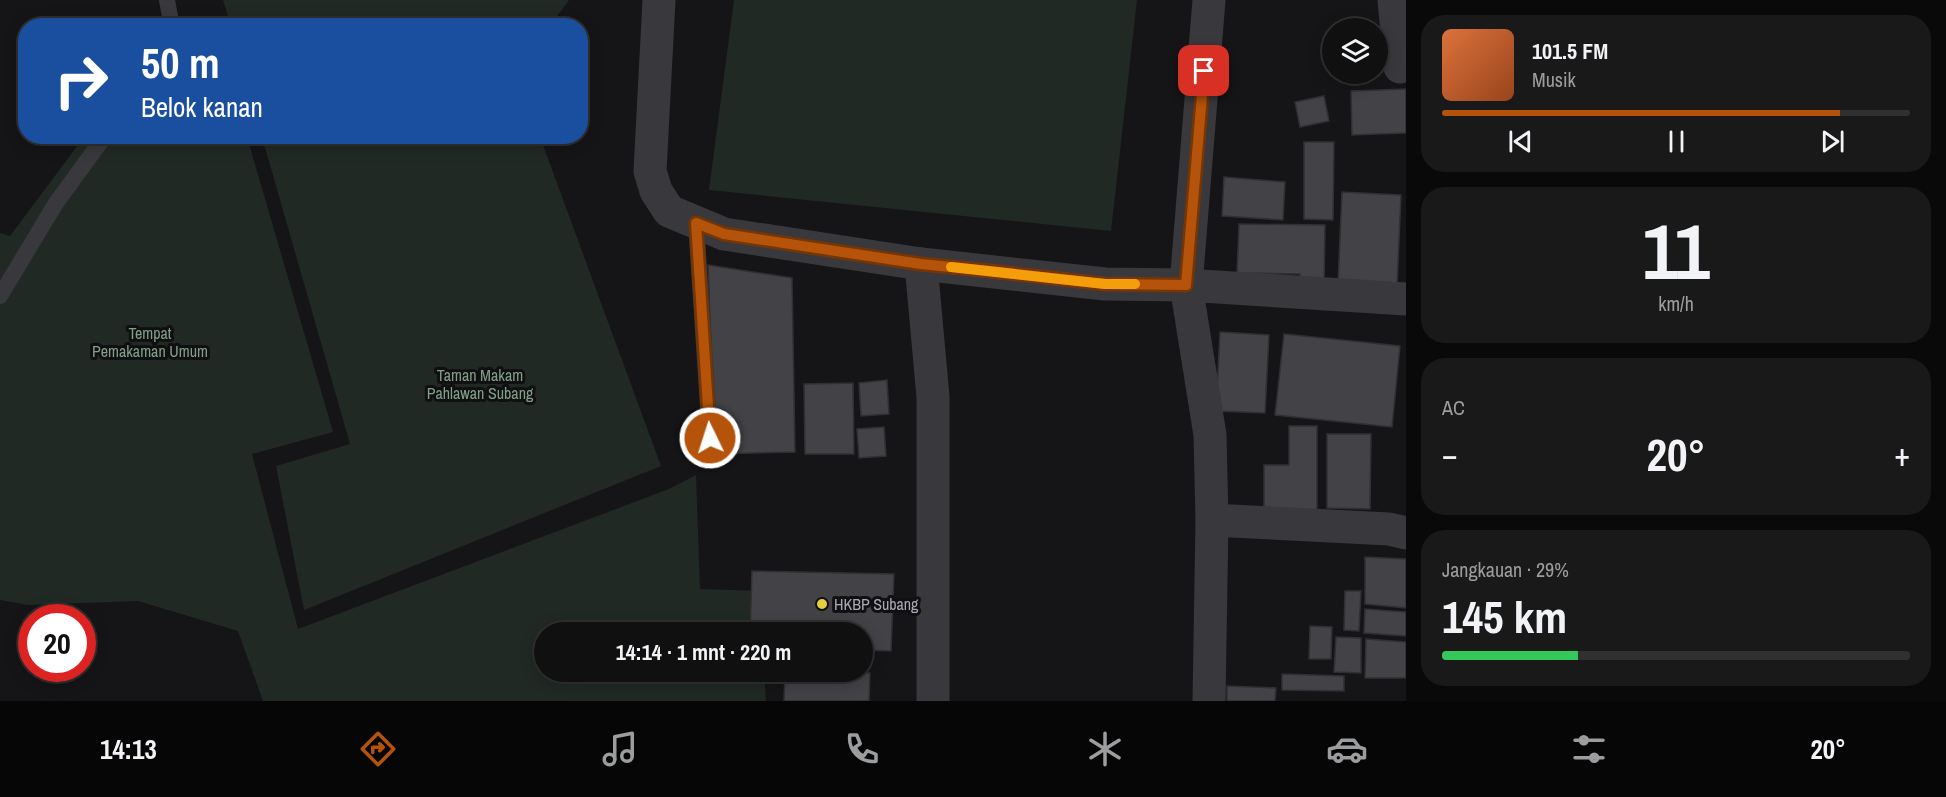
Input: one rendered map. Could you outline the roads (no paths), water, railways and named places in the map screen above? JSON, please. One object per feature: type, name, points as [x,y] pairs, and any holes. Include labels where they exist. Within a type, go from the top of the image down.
[{"type":"street","points":[[659,0],[650,171],[656,191],[669,212],[696,223],[724,234],[921,264],[1105,284],[1186,285],[1406,299]]},
{"type":"street","points":[[1209,0],[1186,285],[1210,435],[1212,520],[1209,701]]},
{"type":"street","points":[[1394,0],[1400,66]]},
{"type":"street","points":[[921,264],[933,397],[933,701]]},
{"type":"street","points":[[1212,520],[1389,529],[1406,533]]},
{"type":"lane","points":[[167,0],[170,18]]},
{"type":"lane","points":[[0,296],[56,203],[99,144]]},
{"type":"lane","points":[[696,223],[710,438]]},
{"type":"place","name":"HKBP Subang","points":[[822,604]]},
{"type":"park label","name":"Tempat Pemakaman Umum","points":[[150,342]]},
{"type":"park label","name":"Taman Makam Pahlawan Subang","points":[[480,384]]}]
